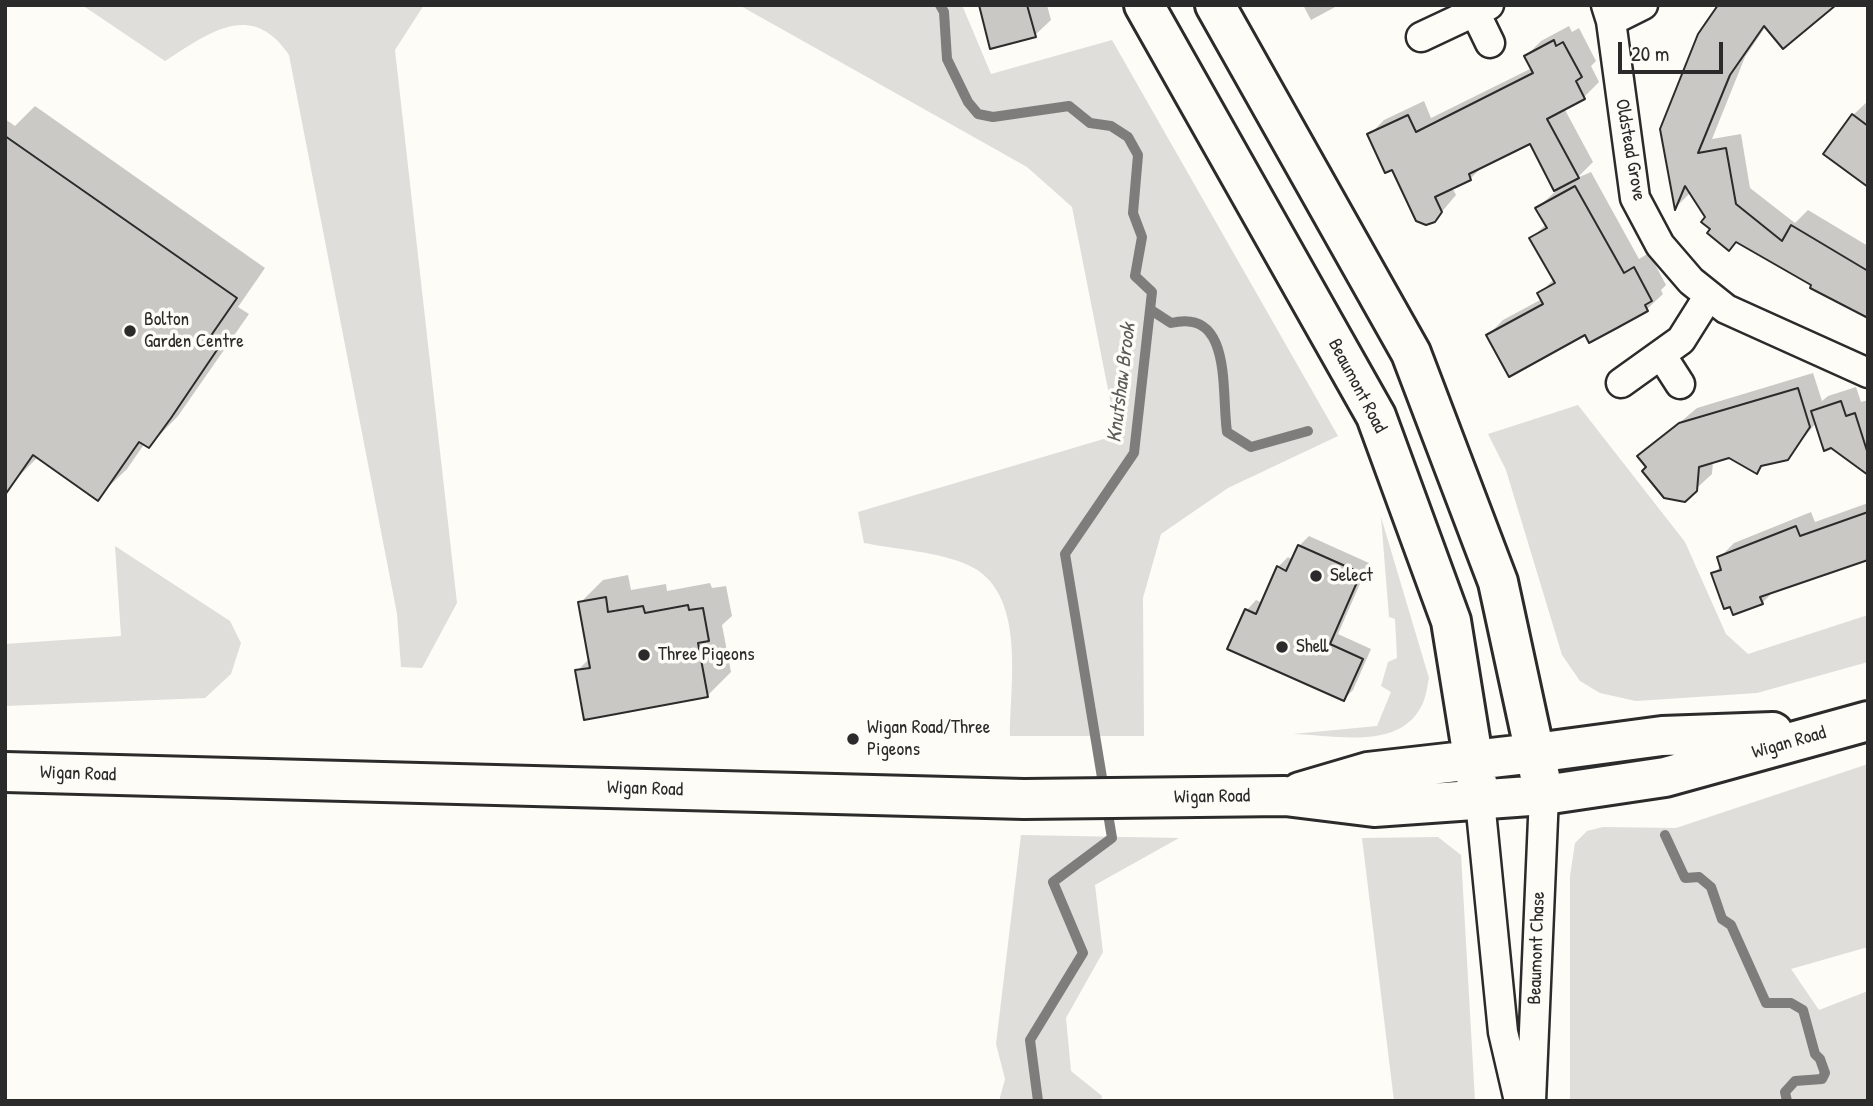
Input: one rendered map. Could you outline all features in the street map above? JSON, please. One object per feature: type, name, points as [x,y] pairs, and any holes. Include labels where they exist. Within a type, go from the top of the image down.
[{"type":"main road","name":"Beaumont Road","points":[[1143,5],[1376,416],[1451,621],[1476,760],[1480,801]]},
{"type":"main road","points":[[1216,5],[1411,353],[1498,582],[1544,796]]},
{"type":"main road","name":"Wigan Road","points":[[1285,796],[1368,772],[1662,736],[1852,725]]},
{"type":"main road","name":"Wigan Road","points":[[5,772],[1024,799],[1285,796],[1374,807],[1544,796],[1665,777],[1852,725]]},
{"type":"street","name":"Oldstead Grove","points":[[1643,5],[1609,13],[1635,198],[1661,245],[1684,274],[1726,309],[1868,373]]},
{"type":"street","points":[[1421,37],[1482,8],[1490,43]]},
{"type":"street","points":[[1621,383],[1661,356],[1687,333],[1709,297]]},
{"type":"street","points":[[1661,356],[1679,384]]},
{"type":"street","name":"Beaumont Chase","points":[[1531,1101],[1544,796]]},
{"type":"street","name":"Beaumont Chase","points":[[1480,801],[1503,1032],[1519,1101]]},
{"type":"shaded area","points":[[82,5],[424,5],[395,50],[457,603],[422,668],[401,667],[397,614],[289,55],[275,38],[260,29],[245,25],[230,26],[214,32],[165,61]]},
{"type":"shaded area","points":[[739,5],[962,5],[991,74],[1112,40],[1338,436],[1228,488],[1161,534],[1143,598],[1144,736],[1010,736],[1011,640],[999,595],[987,578],[968,565],[931,554],[864,543],[858,512],[1117,435],[1072,207],[1027,167]]},
{"type":"shaded area","points":[[1578,405],[1685,542],[1726,634],[1748,654],[1868,615],[1868,662],[1757,693],[1636,701],[1600,693],[1580,681],[1562,655],[1506,470],[1488,434]]},
{"type":"shaded area","points":[[1381,517],[1429,678],[1422,705],[1412,719],[1383,735],[1346,737],[1293,734],[1377,726],[1391,692],[1381,686],[1388,662],[1397,658],[1395,619],[1389,617]]},
{"type":"shaded area","points":[[115,546],[230,621],[241,643],[231,674],[205,698],[5,706],[5,644],[121,636]]},
{"type":"shaded area","points":[[1868,764],[1868,947],[1791,969],[1819,1010],[1868,991],[1868,1101],[1570,1101],[1570,876],[1575,843],[1587,831],[1603,827],[1676,828]]},
{"type":"shaded area","points":[[1021,835],[1179,838],[1095,885],[1103,952],[1066,1018],[1071,1071],[1102,1096],[1101,1101],[999,1101],[1005,1079],[996,1044]]},
{"type":"shaded area","points":[[1438,837],[1461,855],[1475,1101],[1394,1101],[1362,838]]},
{"type":"building","points":[[979,5],[1027,5],[1036,37],[990,49]]},
{"type":"building","points":[[1718,5],[1836,5],[1783,49],[1764,26],[1730,75],[1698,153],[1726,148],[1736,204],[1782,241],[1791,225],[1868,271],[1868,318],[1810,288],[1811,285],[1736,242],[1729,251],[1707,233],[1710,229],[1701,222],[1705,217],[1685,186],[1675,210],[1660,129],[1698,34]]},
{"type":"building","points":[[1554,40],[1556,46],[1563,42],[1582,77],[1576,81],[1585,99],[1547,119],[1579,178],[1554,191],[1530,144],[1469,174],[1471,180],[1435,197],[1442,212],[1435,222],[1426,225],[1416,221],[1392,170],[1385,173],[1367,134],[1408,115],[1416,132],[1533,73],[1524,56]]},
{"type":"building","points":[[1852,114],[1868,126],[1868,187],[1823,154]]},
{"type":"building","points":[[5,136],[237,298],[210,337],[221,344],[171,418],[149,448],[139,442],[98,501],[33,455],[5,495]]},
{"type":"building","points":[[1575,186],[1624,273],[1634,267],[1652,301],[1645,305],[1648,311],[1589,343],[1585,335],[1509,377],[1486,335],[1543,304],[1537,293],[1555,283],[1529,238],[1547,228],[1535,208]]},
{"type":"building","points":[[1798,388],[1810,427],[1788,460],[1761,466],[1757,474],[1729,458],[1699,467],[1697,491],[1685,502],[1664,498],[1642,471],[1646,467],[1637,456],[1679,423]]},
{"type":"building","points":[[1841,401],[1846,416],[1855,413],[1868,454],[1868,475],[1831,448],[1824,451],[1811,411]]},
{"type":"building","points":[[1868,512],[1868,560],[1760,597],[1763,604],[1733,615],[1730,607],[1724,609],[1711,573],[1721,570],[1717,557],[1796,526],[1800,536]]},
{"type":"building","name":"Shell","points":[[1298,545],[1361,573],[1330,644],[1363,659],[1344,701],[1227,649],[1245,609],[1256,614],[1277,566],[1286,571]]},
{"type":"building","name":"Three Pigeons","points":[[606,597],[608,612],[643,606],[645,613],[688,605],[689,610],[703,608],[709,641],[698,643],[708,697],[584,720],[575,670],[590,668],[578,602]]},
{"type":"waterway","name":"Knutshaw Brook","points":[[940,5],[944,12],[947,59],[968,102],[978,114],[993,117],[1069,106],[1090,123],[1111,126],[1128,137],[1138,155],[1133,213],[1142,237],[1135,276],[1152,292],[1134,453],[1065,554],[1112,838],[1053,882],[1083,953],[1030,1040],[1038,1101]]},
{"type":"waterway","points":[[1151,310],[1171,323],[1191,322],[1205,328],[1214,340],[1223,376],[1227,432],[1251,447],[1308,431]]},
{"type":"waterway","points":[[1665,835],[1685,878],[1699,877],[1711,887],[1722,919],[1731,925],[1766,1003],[1791,1003],[1803,1010],[1815,1054],[1825,1073],[1822,1079],[1795,1081],[1785,1092],[1787,1101]]},
{"type":"place","name":"Bolton Garden Centre","points":[[130,331]]},
{"type":"place","name":"Select","points":[[1316,576]]},
{"type":"place","name":"Shell","points":[[1282,647]]},
{"type":"place","name":"Three Pigeons","points":[[644,655]]},
{"type":"place","name":"Wigan Road/Three Pigeons","points":[[853,739]]}]
